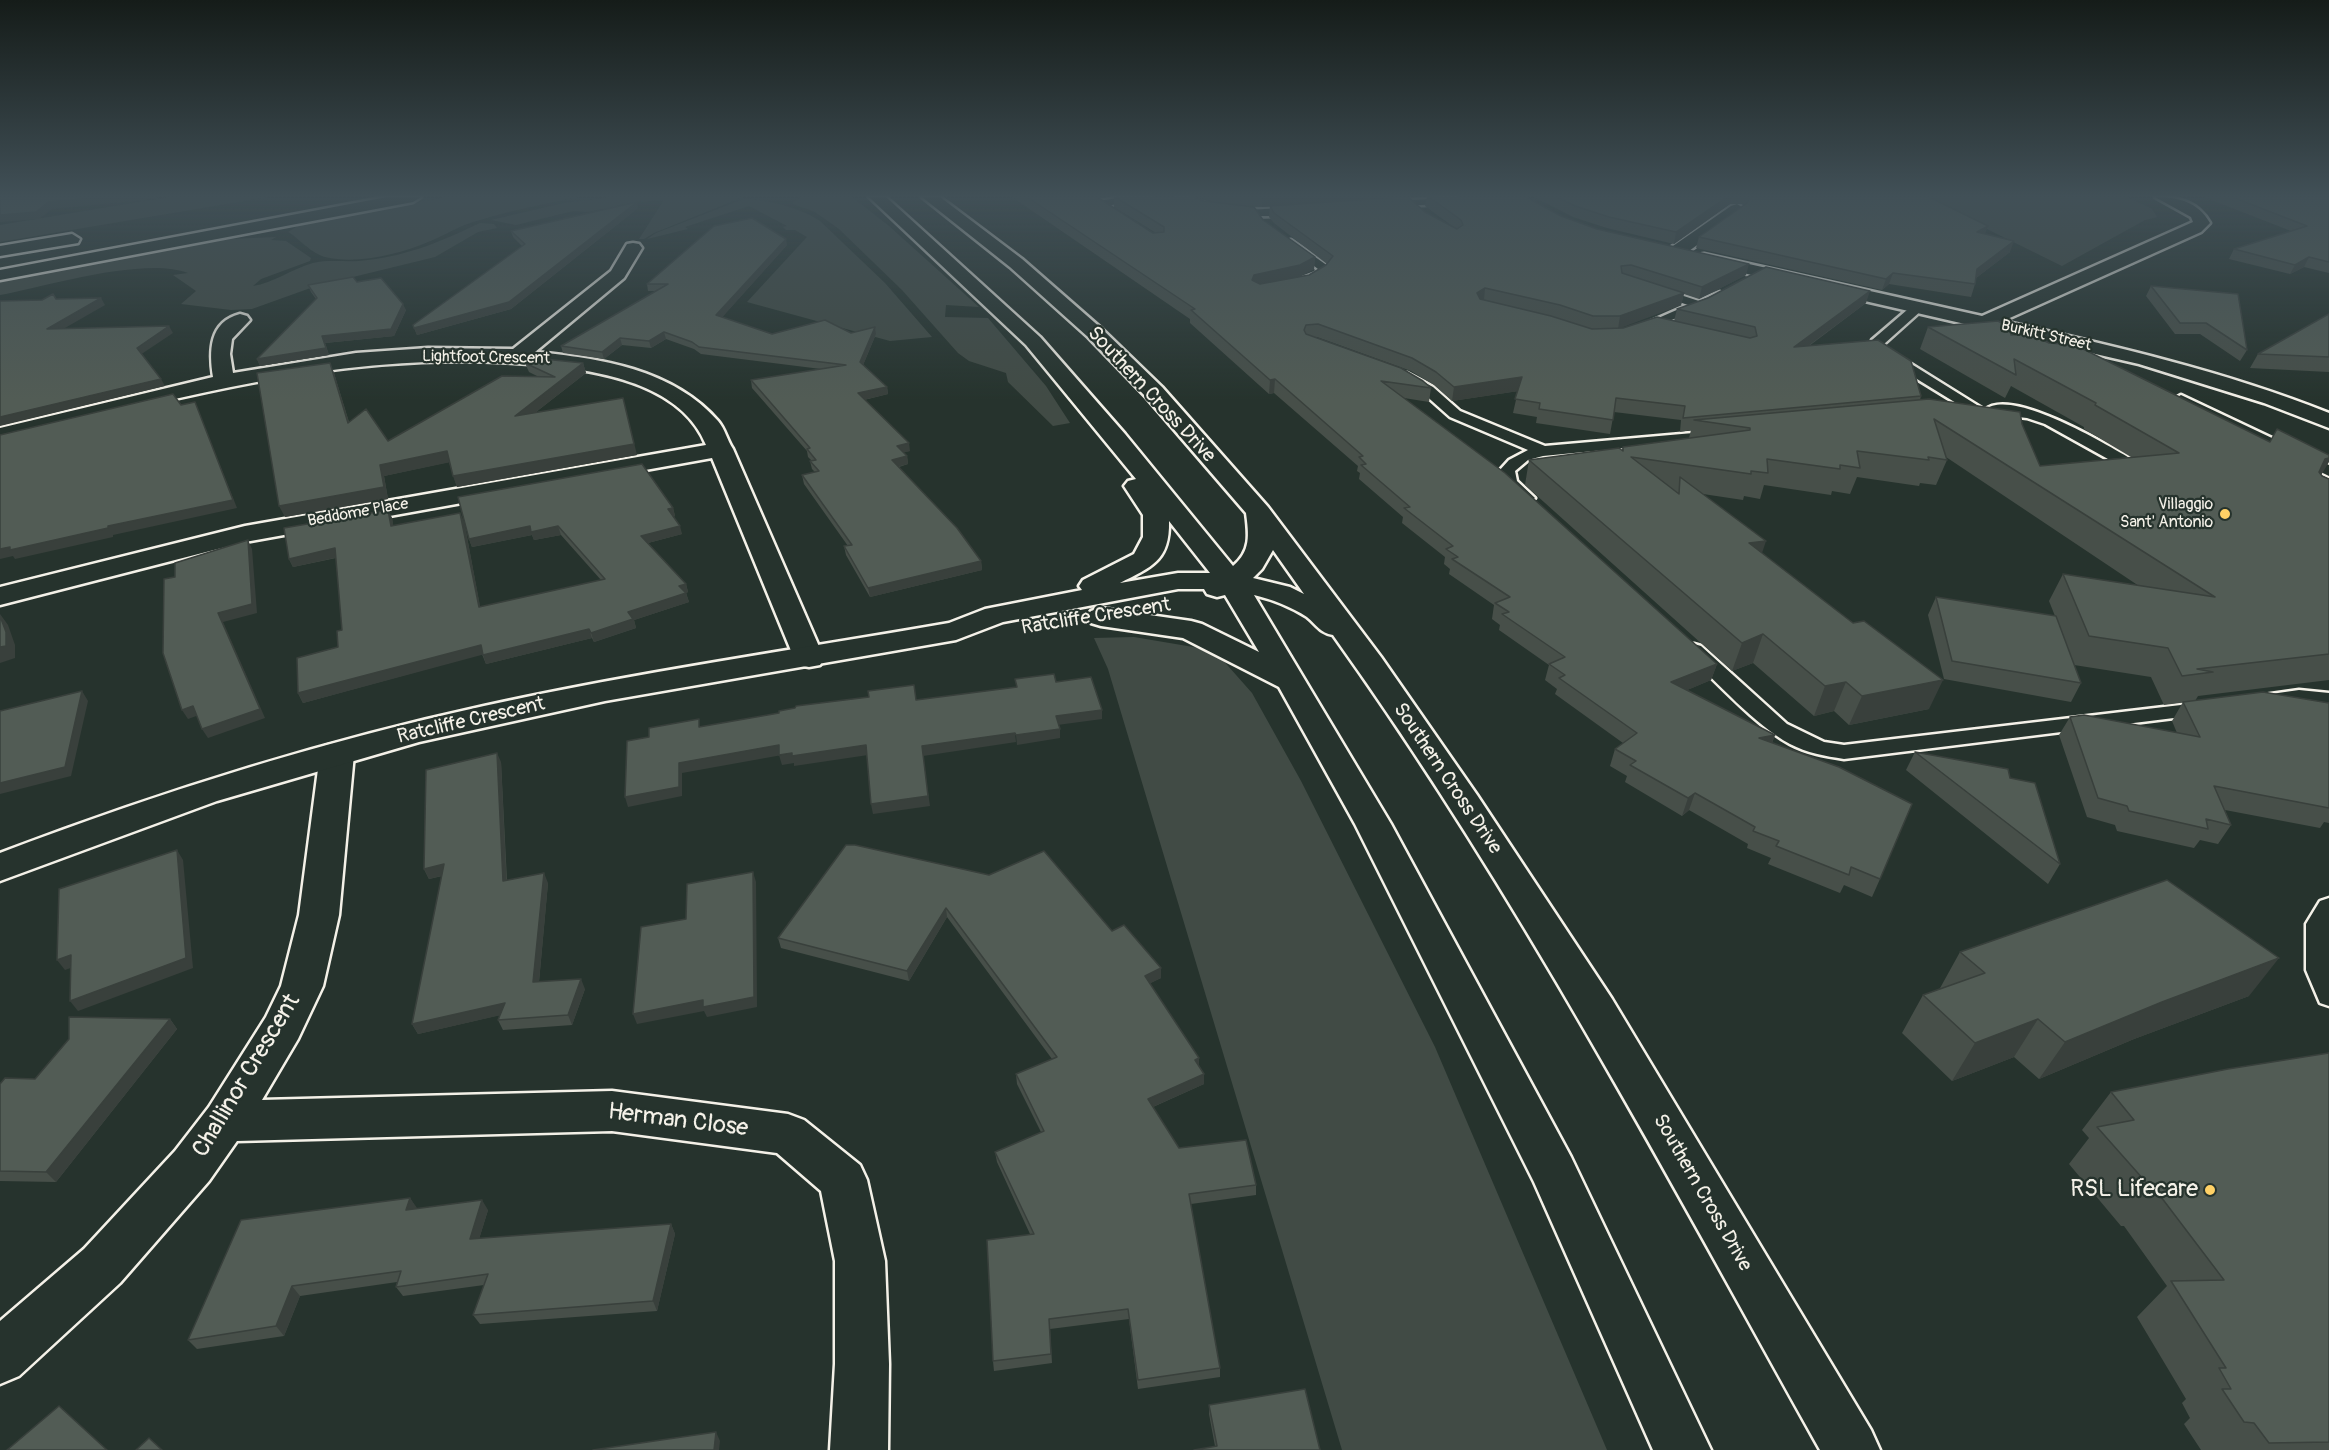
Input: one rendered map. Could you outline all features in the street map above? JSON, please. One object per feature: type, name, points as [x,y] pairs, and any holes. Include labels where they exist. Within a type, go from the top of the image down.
[{"type":"street","points":[[0,275],[55,265]]},
{"type":"street","points":[[519,356],[618,274],[623,265]]},
{"type":"street","points":[[952,265],[1033,341],[1231,581],[1292,681],[1373,824],[1554,1172],[1682,1450]]},
{"type":"street","name":"Southern Cross Drive","points":[[1018,265],[1095,333],[1154,392],[1259,512],[1370,664],[1464,803],[1597,1011],[1851,1450]]},
{"type":"street","name":"Burkitt Street","points":[[1732,265],[2145,359],[2209,377],[2329,421]]},
{"type":"street","points":[[1985,322],[2114,265]]},
{"type":"street","points":[[224,381],[219,343],[221,334],[240,321]]},
{"type":"street","name":"Lightfoot Crescent","points":[[0,435],[224,381],[308,367],[386,358],[457,354],[519,356],[597,366],[657,386],[688,404],[710,426],[809,658]]},
{"type":"street","points":[[2304,410],[2329,405]]},
{"type":"street","points":[[1068,600],[1145,559],[1156,537],[1156,515],[1127,470],[1117,440]]},
{"type":"street","name":"Beddome Place","points":[[0,596],[131,561],[246,534],[721,449]]},
{"type":"street","name":"Ratcliffe Crescent","points":[[0,868],[196,796],[412,733],[554,701],[956,631],[1005,632],[1192,602],[1231,581],[1256,560],[1262,541],[1259,512]]},
{"type":"street","name":"Ratcliffe Crescent","points":[[956,631],[995,615],[1068,600],[1178,581],[1231,581],[1280,593],[1317,611],[1370,664]]},
{"type":"street","points":[[1101,618],[1191,630],[1292,681]]},
{"type":"street","name":"Challinor Crescent","points":[[0,1357],[102,1266],[192,1166],[225,1121],[283,1027],[302,986],[319,915],[337,754]]},
{"type":"street","name":"Herman Close","points":[[225,1121],[612,1111],[788,1134],[843,1180],[860,1261],[862,1364],[859,1450]]},
{"type":"lane","points":[[1289,284],[1321,275],[1324,268],[1320,265]]},
{"type":"lane","points":[[1745,281],[1764,272]]},
{"type":"lane","points":[[1646,288],[1700,305]]},
{"type":"lane","points":[[1676,328],[1649,324],[1731,291]]},
{"type":"lane","points":[[1918,307],[1877,343],[1878,349],[1979,411]]},
{"type":"lane","points":[[1394,372],[1428,390],[1455,414],[1543,451]]},
{"type":"lane","points":[[2166,394],[2208,411],[2329,471]]},
{"type":"lane","points":[[1950,414],[1998,409],[2045,418],[2145,474]]},
{"type":"lane","points":[[1544,514],[1510,483],[1507,471],[1512,463],[1543,451],[1733,433]]},
{"type":"lane","points":[[1679,637],[1780,729],[1799,741],[1820,748],[1844,752],[2227,705]]},
{"type":"lane","points":[[2250,702],[2299,696],[2329,699]]},
{"type":"lane","points":[[2329,907],[2319,924],[2319,970],[2329,996]]},
{"type":"shaded area","points":[[89,265],[300,265],[261,279],[253,286],[309,265],[404,265],[316,286],[252,309],[231,310],[181,304],[196,291],[173,275],[188,273],[170,269],[122,270],[0,295],[0,281]]},
{"type":"shaded area","points":[[781,265],[866,265],[932,337],[890,341],[747,302]]},
{"type":"shaded area","points":[[876,265],[932,265],[979,307],[946,305],[945,317],[988,318],[1046,386],[1070,423],[1053,426],[1008,382],[1006,373],[969,361],[958,353],[902,290]]},
{"type":"shaded area","points":[[1134,637],[1199,648],[1221,658],[1252,693],[1301,781],[1435,1047],[1607,1450],[1342,1450],[1108,669],[1094,638]]},
{"type":"building","points":[[496,265],[557,265],[509,302],[414,328],[413,325]]},
{"type":"building","points":[[669,265],[762,265],[716,315],[772,334],[825,320],[851,333],[875,327],[860,362],[887,387],[858,393],[909,443],[897,446],[907,456],[892,460],[957,528],[981,561],[868,588],[844,546],[852,545],[802,475],[819,471],[810,461],[816,460],[807,449],[810,448],[751,380],[846,365],[699,347],[692,342],[664,332],[649,341],[620,338],[602,352],[561,346],[668,284],[647,284]]},
{"type":"building","points":[[1128,265],[1301,265],[1254,275],[1252,280],[1260,284],[1309,275],[1326,265],[1748,265],[1702,287],[1631,265],[1621,266],[1622,273],[1684,293],[1620,316],[1593,316],[1560,305],[1485,288],[1477,293],[1480,299],[1551,316],[1592,329],[1623,328],[1657,317],[1750,338],[1757,336],[1755,327],[1677,309],[1708,298],[1766,267],[1870,291],[1794,347],[1878,340],[1911,361],[1921,396],[1683,418],[1685,406],[1616,398],[1613,420],[1539,409],[1540,403],[1515,399],[1522,377],[1454,387],[1436,372],[1412,358],[1318,324],[1306,325],[1304,330],[1306,334],[1401,368],[1423,381],[1431,388],[1381,381],[1505,473],[1717,664],[1671,682],[1775,735],[1759,738],[1839,767],[1912,804],[1880,879],[1851,867],[1849,875],[1776,846],[1779,841],[1753,831],[1755,827],[1695,793],[1688,798],[1630,765],[1636,761],[1615,749],[1637,733],[1559,678],[1565,675],[1549,664],[1565,657],[1502,614],[1509,612],[1495,603],[1510,597],[1452,559],[1458,557],[1446,549],[1453,546],[1404,508],[1410,507],[1361,465],[1366,464],[1359,457],[1363,456],[1275,379],[1270,380],[1191,310],[1195,309]]},
{"type":"building","points":[[1822,265],[1983,265],[1977,269],[1975,284],[1893,273],[1886,279]]},
{"type":"building","points":[[353,277],[357,282],[381,278],[403,304],[391,329],[322,336],[326,348],[257,359],[317,298],[308,285]]},
{"type":"building","points":[[2151,286],[2238,294],[2247,350],[2206,323],[2180,323]]},
{"type":"building","points":[[53,294],[56,299],[101,298],[47,329],[169,326],[137,348],[161,379],[0,417],[0,301],[42,300]]},
{"type":"building","points":[[2329,314],[2329,357],[2258,354]]},
{"type":"building","points":[[1998,321],[2009,327],[2011,335],[2030,334],[2049,343],[2075,345],[2270,442],[2277,429],[2329,455],[2319,472],[2329,479],[2329,654],[2197,669],[2213,672],[2182,676],[2168,648],[2089,636],[2063,574],[2215,597],[1934,419],[1947,460],[1857,451],[1860,468],[1840,465],[1840,469],[1767,459],[1768,473],[1751,471],[1751,474],[1631,457],[1679,494],[1680,477],[1766,541],[1749,543],[1853,623],[1864,621],[1943,680],[1862,696],[1846,682],[1825,686],[1763,634],[1742,643],[1529,460],[1619,448],[1623,451],[1623,447],[1750,430],[1750,428],[1694,420],[1929,399],[2020,412],[2022,424],[2040,466],[2179,453],[2095,405],[2096,403],[2014,359],[2016,375],[1928,327]]},
{"type":"building","points":[[534,358],[583,363],[515,416],[623,398],[634,444],[453,476],[447,451],[380,465],[384,487],[279,506],[257,373],[330,363],[348,423],[366,409],[388,441],[502,376],[555,377],[525,363]]},
{"type":"building","points":[[173,394],[181,405],[195,402],[233,500],[108,526],[108,528],[10,550],[10,547],[0,549],[0,435]]},
{"type":"building","points":[[642,464],[673,508],[668,509],[680,526],[641,536],[686,584],[679,586],[686,593],[628,612],[633,619],[591,633],[589,629],[483,655],[481,645],[298,693],[297,658],[338,647],[337,631],[342,630],[335,548],[289,559],[284,528],[388,510],[391,526],[460,513],[479,607],[605,579],[558,526],[531,532],[530,526],[469,539],[458,497]]},
{"type":"building","points":[[248,540],[252,604],[218,613],[260,709],[202,729],[193,706],[182,710],[163,653],[164,579],[175,577],[175,563]]},
{"type":"building","points":[[1936,597],[2056,616],[2081,683],[1952,661]]},
{"type":"building","points":[[0,616],[6,632],[6,646],[0,647]]},
{"type":"building","points":[[1054,674],[1056,682],[1091,677],[1102,710],[1056,716],[1060,729],[922,746],[928,796],[871,804],[866,745],[792,756],[792,753],[779,755],[779,745],[679,763],[679,787],[625,797],[627,741],[649,737],[649,728],[699,719],[699,727],[779,713],[779,711],[796,706],[869,697],[868,691],[914,685],[916,700],[1017,687],[1015,679]]},
{"type":"building","points":[[82,691],[65,767],[0,783],[0,711]]},
{"type":"building","points":[[2263,692],[2329,703],[2329,808],[2214,786],[2231,825],[2206,819],[2208,829],[2129,811],[2127,806],[2098,798],[2070,717],[2084,715],[2200,737],[2183,702]]},
{"type":"building","points":[[1915,752],[2008,769],[2010,778],[2035,783],[2060,864]]},
{"type":"building","points":[[497,753],[503,881],[544,873],[533,982],[581,979],[568,1015],[498,1020],[505,1003],[412,1024],[444,864],[424,869],[426,770]]},
{"type":"building","points":[[846,845],[855,845],[989,875],[1044,851],[1112,931],[1124,925],[1161,968],[1145,976],[1199,1058],[1195,1060],[1204,1074],[1148,1099],[1179,1148],[1246,1140],[1256,1185],[1189,1194],[1220,1368],[1138,1380],[1128,1309],[1049,1319],[1051,1354],[993,1361],[987,1240],[1034,1234],[995,1152],[1044,1131],[1016,1074],[1057,1057],[946,908],[907,971],[778,938]]},
{"type":"building","points":[[177,850],[186,958],[70,1001],[71,955],[57,960],[59,889]]},
{"type":"building","points":[[753,872],[754,997],[703,1007],[703,1000],[633,1014],[641,927],[686,919],[687,884]]},
{"type":"building","points":[[2167,880],[2279,958],[2065,1042],[2038,1019],[1975,1043],[1923,995],[1985,973],[1960,952]]},
{"type":"building","points":[[69,1017],[170,1019],[46,1172],[0,1171],[0,1084],[5,1078],[35,1079],[69,1039]]},
{"type":"building","points":[[2329,1053],[2329,1442],[2269,1443],[2254,1423],[2244,1422],[2222,1389],[2231,1389],[2219,1368],[2226,1368],[2171,1281],[2224,1280],[2155,1189],[2152,1189],[2097,1127],[2134,1120],[2111,1092],[2228,1069]]},
{"type":"building","points":[[410,1198],[406,1210],[482,1200],[470,1239],[671,1224],[653,1301],[473,1315],[488,1274],[396,1287],[401,1271],[292,1286],[276,1326],[188,1340],[241,1220]]},
{"type":"building","points":[[1305,1389],[1320,1450],[1194,1450],[1217,1446],[1209,1405]]},
{"type":"building","points":[[59,1406],[107,1450],[7,1450]]},
{"type":"building","points":[[716,1432],[714,1450],[593,1450]]},
{"type":"building","points":[[149,1438],[162,1450],[136,1450]]},
{"type":"place","name":"Villaggio Sant' Antonio","points":[[2225,514]]},
{"type":"place","name":"RSL Lifecare","points":[[2210,1190]]}]
